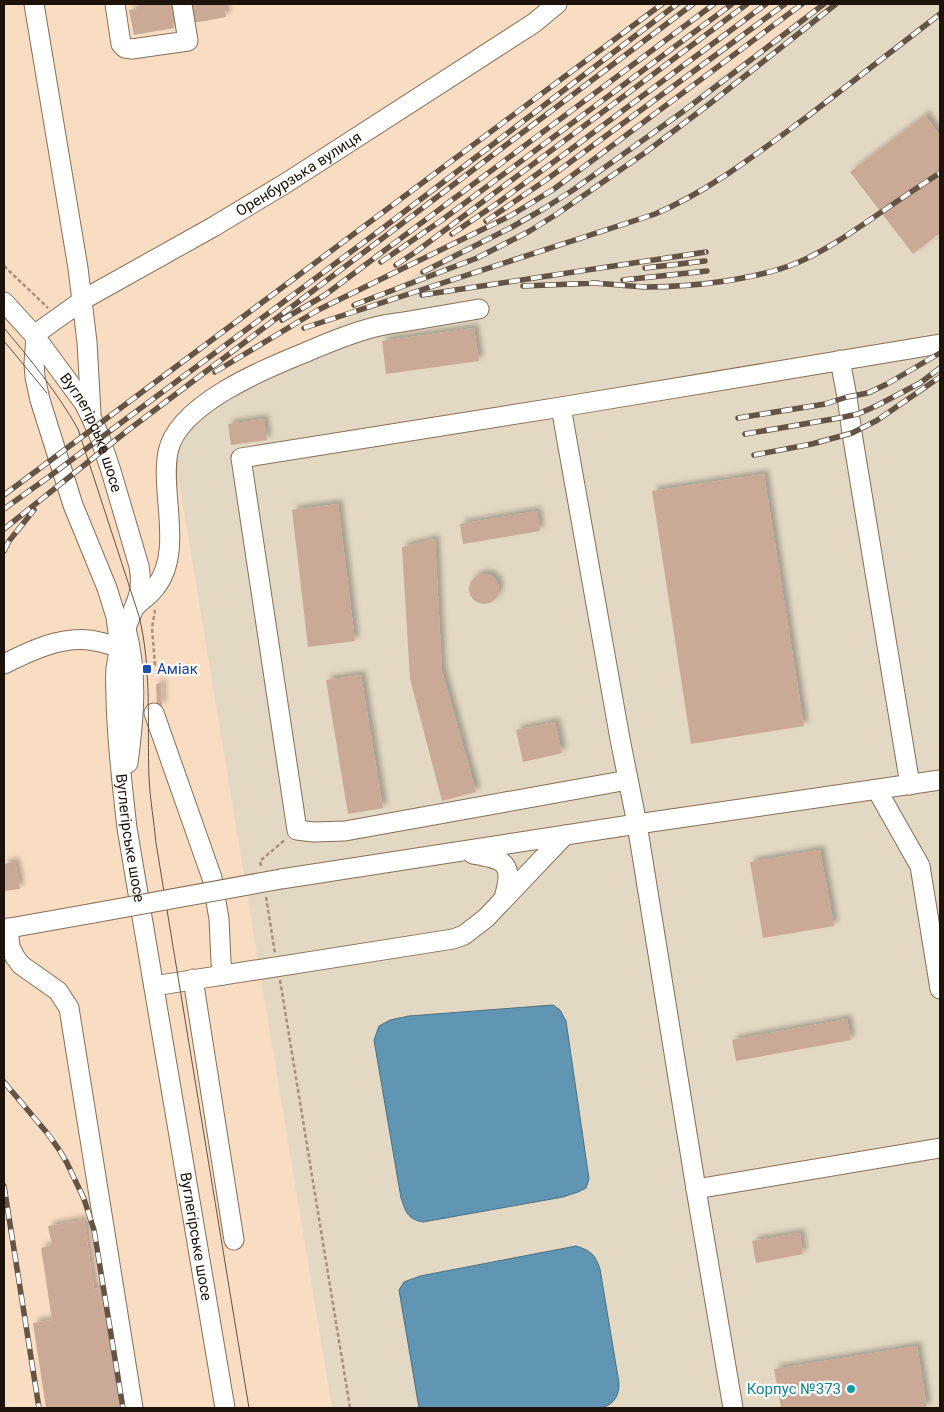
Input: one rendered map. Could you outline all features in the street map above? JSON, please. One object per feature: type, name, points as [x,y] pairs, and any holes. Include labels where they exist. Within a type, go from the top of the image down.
[{"type":"street","points":[[34,4],[83,300],[91,417]]},
{"type":"street","points":[[115,4],[121,44],[125,48],[132,49],[188,41],[182,4]]},
{"type":"street","name":"Оренбурзька вулиця","points":[[35,336],[83,300],[213,227],[286,183],[534,23],[557,4]]},
{"type":"street","name":"Вуглегірське шосе","points":[[4,302],[35,336],[84,403],[99,435],[139,566],[141,577],[139,597],[120,647],[116,670],[116,716],[122,787],[127,828],[225,1408]]},
{"type":"street","points":[[136,606],[154,590],[166,570],[170,554],[168,452],[174,436],[183,423],[214,398],[259,371],[334,340],[375,327],[479,309]]},
{"type":"street","points":[[4,664],[42,647],[64,641],[89,640],[120,647],[116,617],[107,588],[74,505],[40,400],[35,378],[35,336]]},
{"type":"street","points":[[628,780],[345,831],[313,832],[297,830],[241,458],[940,344]]},
{"type":"street","points":[[840,360],[910,785]]},
{"type":"street","points":[[561,407],[637,824],[696,1189],[734,1408]]},
{"type":"street","points":[[122,787],[133,725],[134,704],[133,662],[126,628]]},
{"type":"street","points":[[154,713],[212,878],[219,919],[223,975]]},
{"type":"street","points":[[134,1408],[69,1008],[58,991],[21,966],[10,947],[6,928],[281,879],[637,824],[940,780]]},
{"type":"street","points":[[876,790],[920,866],[940,989]]},
{"type":"street","points":[[154,986],[464,935],[474,928],[565,835]]},
{"type":"street","points":[[457,852],[498,859],[508,873],[509,881],[504,898]]},
{"type":"street","points":[[193,979],[234,1240]]},
{"type":"street","points":[[696,1189],[940,1148]]},
{"type":"path","points":[[4,266],[59,317]]},
{"type":"path","points":[[147,669],[155,665],[152,628],[161,580]]},
{"type":"path","points":[[262,871],[260,861],[297,830]]},
{"type":"path","points":[[265,890],[350,1408]]},
{"type":"shaded area","points":[[832,4],[940,4],[940,1408],[332,1408],[171,433]]},
{"type":"water","points":[[553,1005],[560,1010],[566,1021],[589,1179],[586,1188],[563,1197],[423,1222],[410,1217],[401,1198],[374,1040],[379,1026],[390,1020],[409,1016]]},
{"type":"water","points":[[576,1246],[592,1254],[600,1269],[619,1383],[617,1395],[613,1401],[602,1408],[419,1408],[399,1290],[404,1282],[420,1276]]},
{"type":"building","points":[[139,4],[170,4],[174,28],[134,35],[129,10],[139,9]]},
{"type":"building","points":[[190,4],[224,4],[226,17],[193,23]]},
{"type":"building","points":[[925,115],[940,136],[940,233],[913,254],[850,172]]},
{"type":"building","points":[[474,328],[479,361],[386,374],[382,341]]},
{"type":"building","points":[[264,419],[267,440],[231,445],[228,424]]},
{"type":"building","points":[[764,474],[804,726],[691,744],[652,491]]},
{"type":"building","points":[[338,504],[355,641],[308,647],[292,510]]},
{"type":"building","points":[[537,511],[540,531],[463,544],[460,524]]},
{"type":"building","points":[[435,539],[442,671],[476,792],[442,801],[410,679],[402,547]]},
{"type":"building","points":[[484,574],[495,578],[499,589],[495,600],[484,604],[473,600],[469,589],[473,578]]},
{"type":"building","points":[[361,675],[383,808],[348,814],[326,680]]},
{"type":"building","points":[[161,683],[162,706],[157,707],[156,684]]},
{"type":"building","points":[[555,722],[562,753],[523,762],[516,730]]},
{"type":"building","points":[[820,850],[834,926],[763,938],[750,862]]},
{"type":"building","points":[[15,862],[20,889],[4,891],[4,864]]},
{"type":"building","points":[[847,1019],[851,1040],[736,1061],[732,1040]]},
{"type":"building","points":[[84,1220],[94,1289],[102,1288],[121,1408],[46,1408],[33,1323],[52,1320],[41,1248],[52,1245],[48,1226]]},
{"type":"building","points":[[800,1233],[803,1254],[756,1263],[752,1241]]},
{"type":"building","name":"Корпус №373","points":[[917,1346],[927,1408],[781,1408],[774,1369]]},
{"type":"tram line","points":[[4,328],[43,377],[78,429],[139,616],[146,656],[149,778],[156,843],[249,1408]]},
{"type":"tram line","points":[[4,341],[47,393]]},
{"type":"railway","points":[[4,495],[662,4]]},
{"type":"railway","points":[[4,509],[383,228],[677,4]]},
{"type":"railway","points":[[4,529],[127,431],[693,4]]},
{"type":"railway","points":[[282,320],[325,295],[714,4]]},
{"type":"railway","points":[[381,262],[442,220],[732,4]]},
{"type":"railway","points":[[396,265],[747,4]]},
{"type":"railway","points":[[452,234],[499,202],[766,4]]},
{"type":"railway","points":[[486,221],[546,180],[785,4]]},
{"type":"railway","points":[[215,372],[318,310],[510,216],[554,189],[802,4]]},
{"type":"railway","points":[[423,272],[512,227],[573,190],[681,113],[824,4]]},
{"type":"railway","points":[[354,305],[477,258],[528,232],[557,214],[646,152],[836,4]]},
{"type":"railway","points":[[304,328],[655,214],[676,204],[696,194],[753,156],[940,14]]},
{"type":"railway","points":[[592,283],[646,287],[683,286],[764,274],[799,262],[832,245],[940,173]]},
{"type":"railway","points":[[422,295],[706,252]]},
{"type":"railway","points":[[645,268],[705,261]]},
{"type":"railway","points":[[623,280],[707,271]]},
{"type":"railway","points":[[523,286],[598,283]]},
{"type":"railway","points":[[738,418],[825,404],[868,393],[940,353]]},
{"type":"railway","points":[[745,434],[858,414],[920,383],[940,368]]},
{"type":"railway","points":[[754,455],[812,444],[852,433],[876,421],[940,377]]},
{"type":"railway","points":[[4,551],[9,541],[34,510]]},
{"type":"railway","points":[[4,1082],[60,1151],[84,1199],[94,1230],[123,1408]]},
{"type":"railway","points":[[4,1186],[39,1408]]},
{"type":"place","name":"Аміак","points":[[147,669]]},
{"type":"place","name":"Корпус №373","points":[[851,1389]]}]
